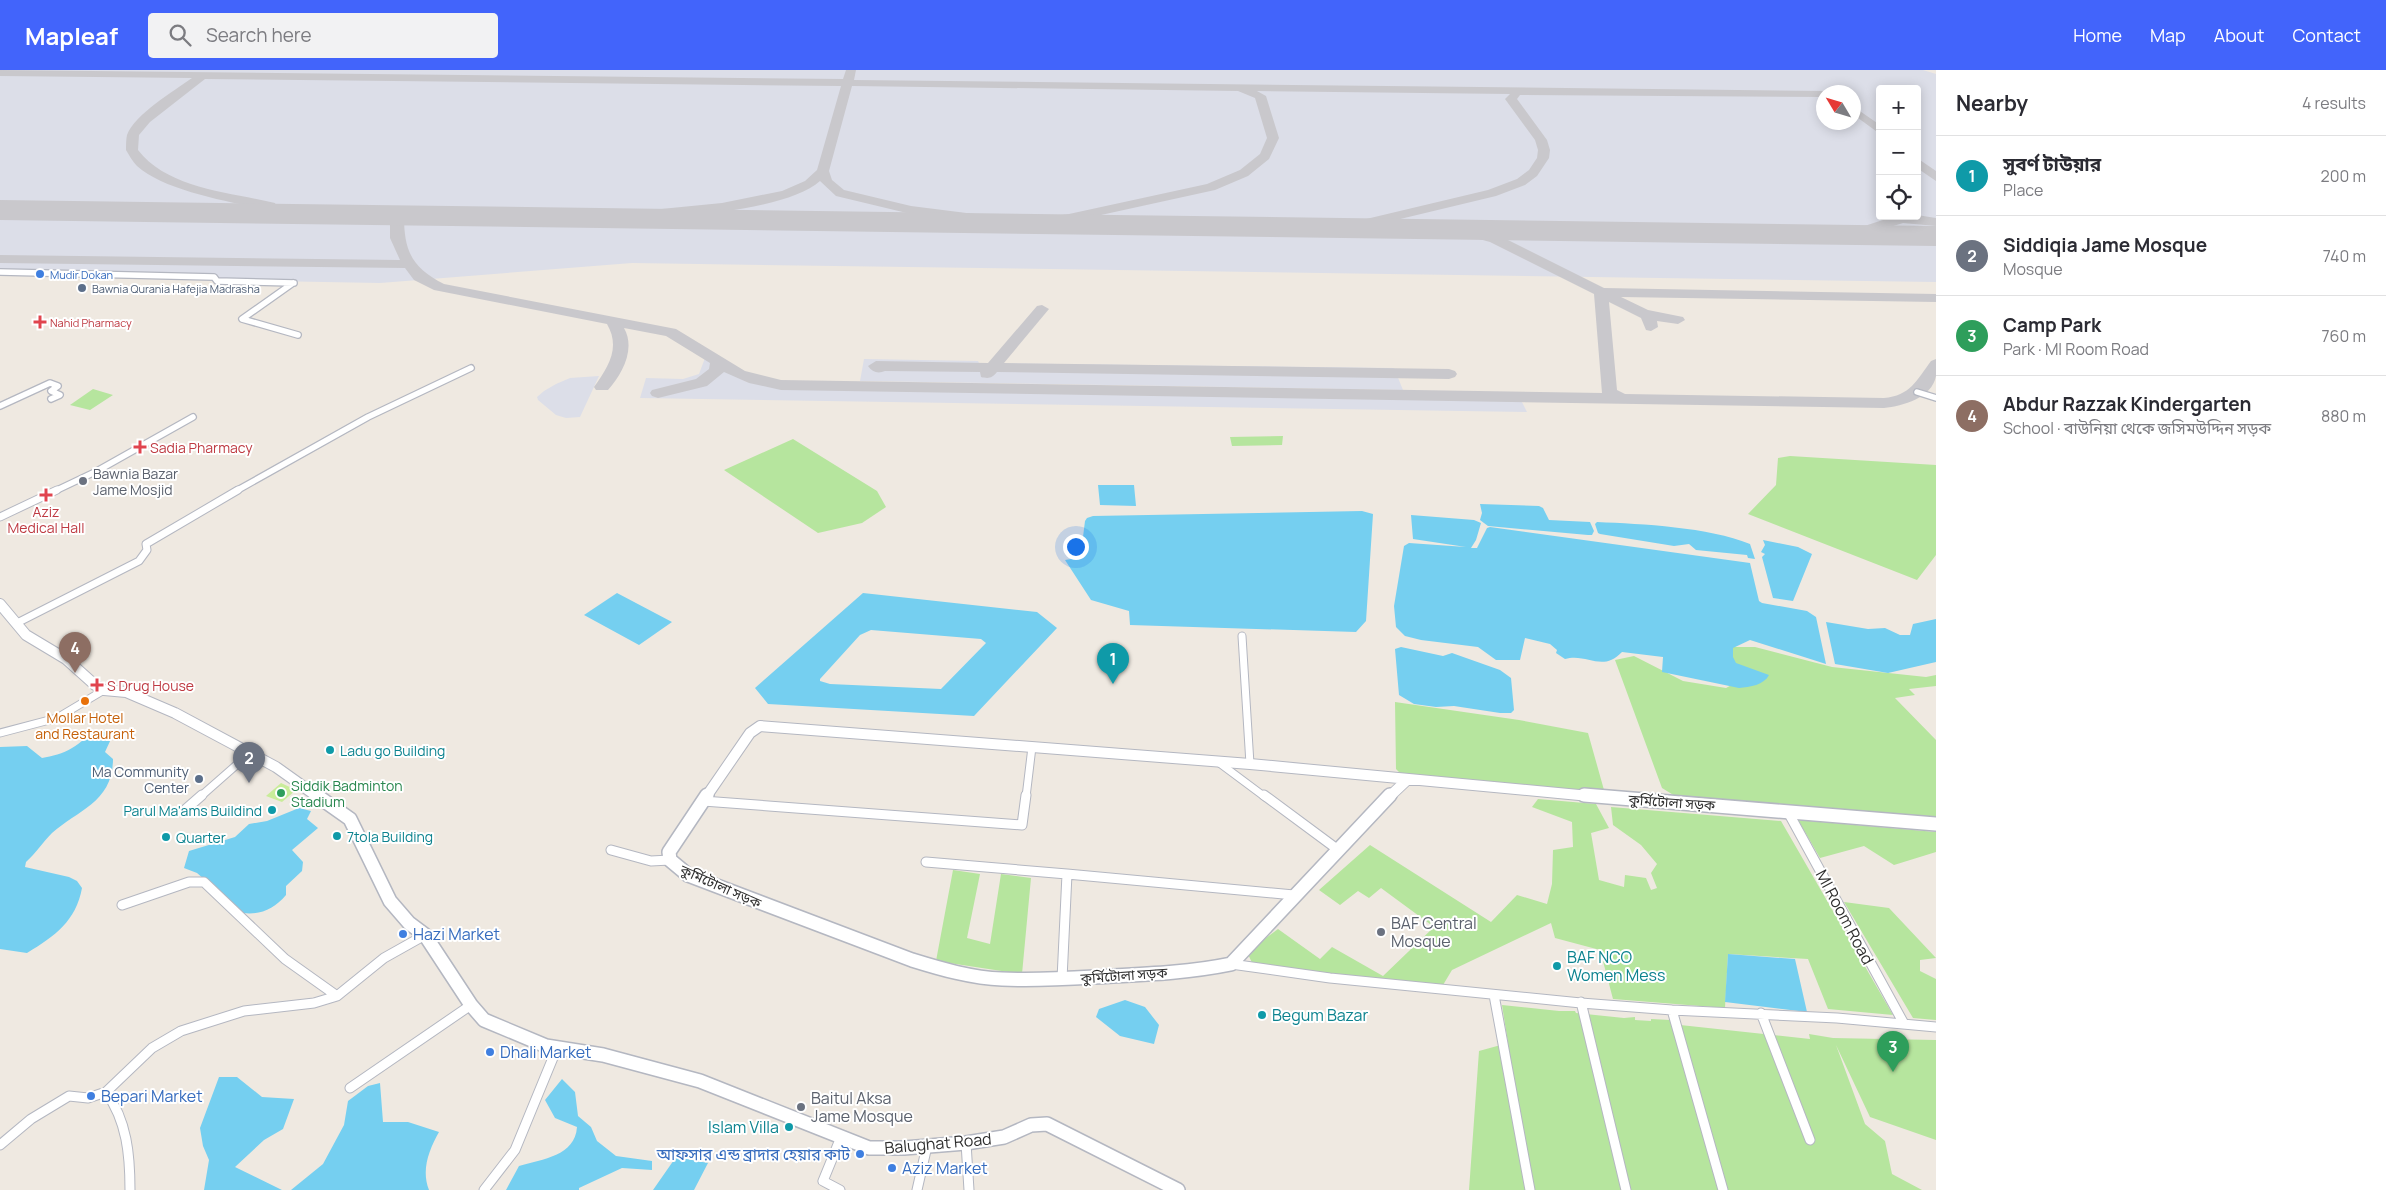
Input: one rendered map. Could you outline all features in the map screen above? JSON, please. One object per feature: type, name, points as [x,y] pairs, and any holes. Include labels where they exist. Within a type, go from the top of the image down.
[{"type":"street","points":[[0,272],[214,277],[217,281],[294,283],[242,319],[298,335]]},
{"type":"street","points":[[17,623],[139,561],[147,550],[146,544],[268,473],[368,417],[471,368]]},
{"type":"street","points":[[0,406],[50,383],[58,386],[51,392],[60,395],[51,399]]},
{"type":"street","points":[[1917,392],[1936,398]]},
{"type":"street","points":[[0,517],[97,472],[193,417]]},
{"type":"street","points":[[0,604],[26,635],[58,653],[94,685],[104,690]]},
{"type":"street","points":[[1242,636],[1250,764]]},
{"type":"street","points":[[0,733],[56,718],[104,690]]},
{"type":"street","name":"Balughat Road","points":[[104,690],[126,692],[175,713],[276,767],[350,819],[390,901],[409,924],[425,935],[471,1006],[484,1020],[546,1046],[604,1055],[700,1082],[869,1148],[966,1143],[1004,1137],[1031,1125],[1047,1124],[1178,1190]]},
{"type":"street","name":"কুর্মিটোলা সড়ক","points":[[1231,964],[1206,969],[1152,974],[1062,979],[1000,978],[945,970],[912,960],[688,875],[670,860],[669,852],[672,844],[750,732],[760,726],[1250,764],[1407,780],[1936,824]]},
{"type":"street","points":[[702,801],[1022,825],[1032,747]]},
{"type":"street","points":[[186,809],[250,753]]},
{"type":"street","points":[[1218,762],[1337,849]]},
{"type":"street","points":[[1231,964],[1374,810],[1407,780]]},
{"type":"street","name":"MI Room Road","points":[[1787,811],[1903,1022]]},
{"type":"street","points":[[611,850],[651,861],[670,860]]},
{"type":"street","points":[[926,862],[1294,895]]},
{"type":"street","points":[[1062,979],[1067,874]]},
{"type":"street","points":[[122,905],[189,882],[204,882],[285,959],[336,996]]},
{"type":"street","points":[[0,1145],[31,1119],[69,1096],[81,1099],[94,1099],[106,1092],[152,1048],[181,1031],[244,1011],[314,1003],[336,996],[384,958],[425,935]]},
{"type":"street","points":[[1231,964],[1274,972],[1494,995],[1672,1010],[1761,1013],[1903,1022],[1936,1027]]},
{"type":"street","points":[[1494,995],[1530,1190]]},
{"type":"street","points":[[1581,1002],[1626,1190]]},
{"type":"street","points":[[350,1088],[471,1006]]},
{"type":"street","points":[[1672,1010],[1723,1190]]},
{"type":"street","points":[[1761,1013],[1810,1140]]},
{"type":"street","points":[[484,1190],[516,1150],[557,1048]]},
{"type":"street","points":[[106,1092],[114,1100],[125,1133],[131,1172],[130,1190]]},
{"type":"street","points":[[840,1190],[823,1181],[841,1137]]},
{"type":"street","points":[[966,1143],[969,1190]]},
{"type":"street","points":[[917,1190],[927,1146]]},
{"type":"shaded area","points":[[0,70],[1923,70],[1936,74],[1936,282],[632,263],[380,283],[219,280],[0,271]]},
{"type":"shaded area","points":[[705,358],[747,382],[768,385],[1521,400],[1527,412],[640,398],[646,378],[683,379],[699,374]]},
{"type":"shaded area","points":[[864,359],[978,361],[979,363],[1394,368],[1403,390],[860,381]]},
{"type":"shaded area","points":[[599,376],[580,417],[566,418],[556,415],[538,400],[537,397],[544,391],[570,378]]},
{"type":"green space","points":[[93,389],[113,395],[90,410],[70,405]]},
{"type":"green space","points":[[1283,436],[1282,445],[1232,446],[1230,437]]},
{"type":"green space","points":[[793,439],[877,491],[886,507],[862,523],[818,533],[724,470]]},
{"type":"green space","points":[[1790,456],[1936,465],[1936,555],[1917,580],[1748,514],[1776,485],[1778,458]]},
{"type":"green space","points":[[1728,647],[1755,647],[1832,667],[1926,677],[1936,675],[1936,686],[1909,689],[1915,695],[1895,698],[1936,740],[1936,819],[1675,796],[1662,788],[1615,660],[1634,656],[1683,681],[1726,688],[1751,675],[1724,664]]},
{"type":"green space","points":[[1395,702],[1519,720],[1588,733],[1604,790],[1531,788],[1403,776],[1396,769]]},
{"type":"green space","name":"Siddik Badminton Stadium","points":[[281,783],[296,790],[282,802],[266,796]]},
{"type":"green space","points":[[1538,799],[1596,804],[1609,828],[1591,833],[1599,880],[1624,887],[1625,875],[1646,878],[1651,890],[1657,888],[1651,873],[1657,864],[1641,845],[1613,825],[1611,807],[1781,821],[1893,1015],[1828,1009],[1808,959],[1728,954],[1725,1008],[1613,999],[1600,950],[1555,938],[1551,923],[1452,970],[1443,985],[1254,967],[1247,952],[1278,929],[1320,959],[1332,947],[1383,976],[1434,927],[1381,888],[1369,898],[1358,891],[1340,905],[1319,890],[1370,845],[1491,922],[1517,895],[1547,904],[1552,884],[1553,850],[1573,847],[1572,822],[1532,807]]},
{"type":"green space","points":[[1798,820],[1936,832],[1936,852],[1894,865],[1864,846],[1820,858]]},
{"type":"green space","points":[[953,870],[980,874],[967,938],[990,944],[1001,874],[1031,878],[1022,974],[936,961]]},
{"type":"green space","points":[[1844,902],[1889,908],[1936,958],[1920,960],[1920,971],[1936,979],[1936,1020],[1913,1018]]},
{"type":"green space","points":[[1502,1005],[1575,1011],[1576,1013],[1624,1018],[1635,1017],[1635,1020],[1670,1020],[1671,1024],[1810,1039],[1809,1034],[1833,1038],[1936,1040],[1936,1140],[1870,1117],[1836,1045],[1865,1124],[1885,1141],[1892,1174],[1922,1190],[1469,1190],[1479,1051],[1508,1043]]},
{"type":"water","points":[[1098,485],[1134,485],[1136,506],[1100,505]]},
{"type":"water","points":[[1480,504],[1539,506],[1543,508],[1549,520],[1590,522],[1594,531],[1592,535],[1588,535],[1488,526],[1480,520],[1482,513]]},
{"type":"water","points":[[1362,511],[1373,514],[1366,621],[1356,632],[1130,625],[1129,611],[1091,600],[1065,560],[1077,558],[1081,553],[1085,521],[1093,516]]},
{"type":"water","points":[[1411,515],[1474,520],[1481,523],[1476,540],[1471,548],[1477,548],[1487,528],[1490,527],[1750,563],[1759,601],[1807,611],[1816,617],[1826,664],[1750,640],[1733,648],[1733,657],[1736,663],[1769,675],[1760,683],[1739,688],[1662,672],[1663,657],[1622,652],[1615,658],[1601,662],[1581,658],[1565,659],[1556,653],[1557,650],[1550,644],[1525,638],[1520,660],[1496,660],[1478,647],[1421,640],[1405,636],[1396,627],[1394,606],[1404,546],[1409,543],[1466,547],[1413,539]]},
{"type":"water","points":[[1597,522],[1675,527],[1733,538],[1750,544],[1755,559],[1748,558],[1747,555],[1696,550],[1689,544],[1674,546],[1600,534],[1595,524]]},
{"type":"water","points":[[1763,540],[1798,547],[1812,554],[1793,601],[1773,598],[1762,557],[1765,554],[1761,552],[1765,545]]},
{"type":"water","points":[[617,593],[672,622],[639,645],[584,615]]},
{"type":"water","points":[[863,593],[1037,612],[1057,628],[974,716],[768,704],[755,688]],"holes":[[[871,630],[981,639],[986,643],[941,689],[830,684],[820,681],[860,635]]]},
{"type":"water","points":[[1936,619],[1936,662],[1888,673],[1835,664],[1826,622],[1868,629],[1885,628],[1900,635],[1910,635],[1913,624]]},
{"type":"water","points":[[1401,647],[1443,656],[1452,653],[1500,670],[1511,678],[1514,710],[1511,713],[1500,713],[1454,706],[1436,707],[1414,704],[1399,695],[1395,649]]},
{"type":"water","points":[[99,731],[105,732],[111,739],[105,752],[113,759],[107,785],[92,804],[52,833],[26,862],[25,867],[69,877],[77,881],[82,888],[75,910],[55,934],[27,953],[0,949],[0,747],[27,746],[42,758],[65,752],[91,734]]},
{"type":"water","points":[[299,808],[311,811],[307,819],[318,828],[292,850],[303,862],[302,871],[286,886],[286,895],[267,910],[256,913],[243,913],[197,873],[184,868],[189,851],[235,837],[249,824],[267,821]]},
{"type":"water","points":[[1728,954],[1795,959],[1807,1012],[1725,1002]]},
{"type":"water","points":[[1125,1000],[1145,1007],[1159,1025],[1154,1044],[1120,1036],[1096,1017],[1099,1009]]},
{"type":"water","points":[[219,1077],[237,1077],[262,1097],[294,1099],[283,1129],[264,1140],[235,1167],[282,1190],[204,1190],[209,1160],[203,1146],[200,1128]]},
{"type":"water","points":[[562,1079],[575,1092],[578,1116],[591,1127],[597,1141],[616,1156],[652,1161],[652,1170],[622,1168],[579,1188],[579,1190],[506,1190],[519,1166],[556,1155],[564,1150],[575,1137],[577,1127],[555,1118],[545,1100]]},
{"type":"water","points":[[380,1083],[383,1122],[408,1122],[439,1132],[427,1160],[426,1175],[429,1190],[291,1190],[323,1164],[344,1125],[348,1101],[368,1086]]},
{"type":"water","points":[[676,1157],[708,1163],[694,1190],[653,1190]]},
{"type":"taxiway","points":[[847,83],[851,70]]},
{"type":"taxiway","points":[[0,73],[203,75]]},
{"type":"taxiway","points":[[203,75],[847,83]]},
{"type":"taxiway","points":[[203,75],[165,103],[138,128],[133,135],[132,150],[142,164],[160,175],[184,185],[210,193],[270,206]]},
{"type":"taxiway","points":[[823,171],[847,83]]},
{"type":"taxiway","points":[[847,83],[1526,91]]},
{"type":"taxiway","points":[[823,171],[826,181],[840,193],[911,210],[1023,224],[1069,218],[1184,194],[1211,187],[1244,173],[1265,156],[1273,138],[1260,96],[1241,88]]},
{"type":"taxiway","points":[[1346,228],[1492,193],[1521,182],[1533,173],[1543,158],[1544,150],[1541,140],[1511,99],[1516,93],[1526,91]]},
{"type":"taxiway","points":[[1526,91],[1816,94]]},
{"type":"taxiway","points":[[1861,116],[1879,130]]},
{"type":"taxiway","points":[[1921,165],[1936,177]]},
{"type":"taxiway","points":[[605,218],[687,212],[756,201],[786,194],[809,184],[823,171]]},
{"type":"taxiway","points":[[397,216],[397,238],[409,264]]},
{"type":"taxiway","points":[[1851,235],[1903,219],[1936,222]]},
{"type":"taxiway","points":[[1462,230],[1495,239],[1601,292]]},
{"type":"taxiway","points":[[1927,236],[1936,236]]},
{"type":"taxiway","points":[[0,259],[409,264]]},
{"type":"taxiway","points":[[409,264],[419,277],[439,287],[612,321]]},
{"type":"taxiway","points":[[1601,292],[1936,298]]},
{"type":"taxiway","points":[[1601,292],[1609,392],[1622,399]]},
{"type":"taxiway","points":[[1605,294],[1644,314]]},
{"type":"taxiway","points":[[992,368],[1042,309]]},
{"type":"taxiway","points":[[1644,314],[1678,320]]},
{"type":"taxiway","points":[[1644,314],[1648,316],[1651,327]]},
{"type":"taxiway","points":[[602,387],[616,366],[621,347],[620,335],[612,321]]},
{"type":"taxiway","points":[[612,321],[671,332],[718,361]]},
{"type":"taxiway","points":[[658,393],[701,383],[717,371],[718,361]]},
{"type":"taxiway","points":[[718,361],[739,374],[755,380],[781,385],[1622,399]]},
{"type":"taxiway","points":[[1622,399],[1884,403],[1901,400],[1915,393],[1936,364]]},
{"type":"taxiway","points":[[879,368],[876,366],[992,368]]},
{"type":"taxiway","points":[[987,374],[992,368]]},
{"type":"taxiway","points":[[992,368],[1449,374]]},
{"type":"runway","points":[[0,210],[1936,236]]},
{"type":"place","name":"Mudir Dokan","points":[[40,274]]},
{"type":"place","name":"Bawnia Qurania Hafejia Madrasha","points":[[82,288]]},
{"type":"place","name":"Nahid Pharmacy","points":[[40,322]]},
{"type":"place","name":"Sadia Pharmacy","points":[[140,447]]},
{"type":"place","name":"Bawnia Bazar Jame Mosjid","points":[[83,481]]},
{"type":"place","name":"Aziz Medical Hall","points":[[46,495]]},
{"type":"place","name":"Abdur Razzak Kindergarten","points":[[75,673]]},
{"type":"place","name":"সুবর্ণ টাউয়ার","points":[[1113,684]]},
{"type":"place","name":"S Drug House","points":[[97,685]]},
{"type":"place","name":"Mollar Hotel and Restaurant","points":[[85,701]]},
{"type":"place","name":"Ladu go Building","points":[[330,750]]},
{"type":"place","name":"Ma Community Center","points":[[199,779]]},
{"type":"place","name":"Siddiqia Jame Mosque","points":[[249,783]]},
{"type":"place","name":"Siddik Badminton Stadium","points":[[281,793]]},
{"type":"place","name":"Parul Ma'ams Buildind","points":[[272,810]]},
{"type":"place","name":"7tola Building","points":[[337,836]]},
{"type":"place","name":"Quarter","points":[[166,837]]},
{"type":"place","name":"BAF Central Mosque","points":[[1381,932]]},
{"type":"place","name":"Hazi Market","points":[[403,934]]},
{"type":"place","name":"BAF NCO Women Mess","points":[[1557,966]]},
{"type":"place","name":"Begum Bazar","points":[[1262,1015]]},
{"type":"place","name":"Dhali Market","points":[[490,1052]]},
{"type":"place","name":"Camp Park","points":[[1893,1072]]},
{"type":"place","name":"Bepari Market","points":[[91,1096]]},
{"type":"place","name":"Baitul Aksa Jame Mosque","points":[[801,1107]]},
{"type":"place","name":"Islam Villa","points":[[789,1127]]},
{"type":"place","name":"আফসার এন্ড ব্রাদার হেয়ার কাট","points":[[860,1154]]},
{"type":"place","name":"Aziz Market","points":[[892,1168]]}]
